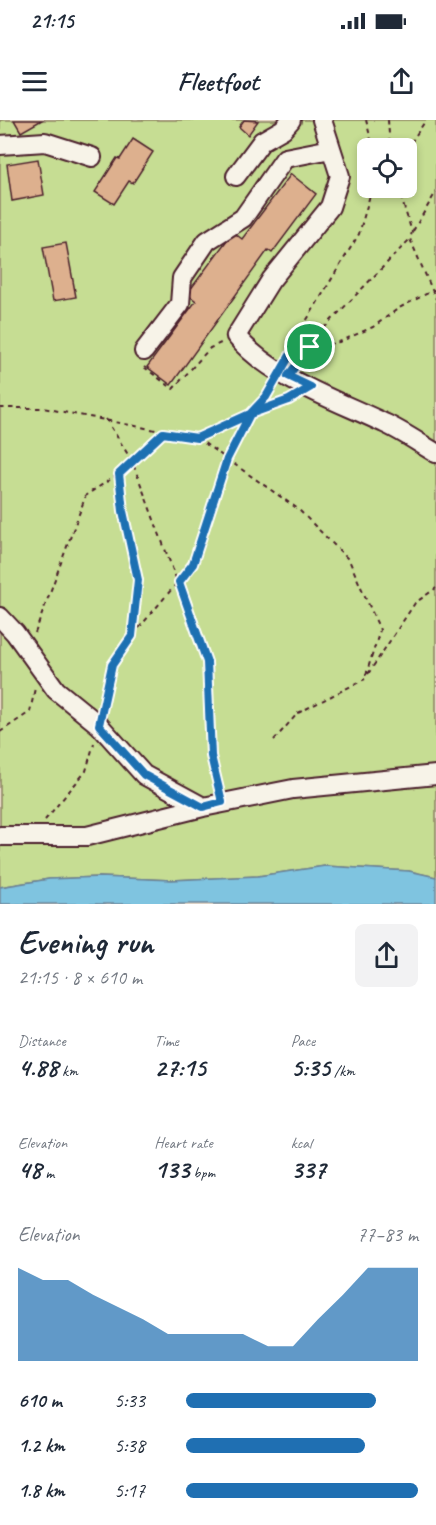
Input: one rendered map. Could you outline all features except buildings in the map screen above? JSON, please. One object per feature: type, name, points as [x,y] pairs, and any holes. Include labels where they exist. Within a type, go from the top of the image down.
[{"type":"street","points":[[236,176],[262,141],[283,129],[291,120]]},
{"type":"street","points":[[322,120],[340,176],[330,207],[271,280],[236,336],[248,351],[284,374],[388,424],[436,453]]},
{"type":"street","points":[[0,145],[45,142],[92,157]]},
{"type":"street","points":[[144,351],[180,304],[182,278],[207,241],[243,218],[285,158],[331,149]]},
{"type":"street","points":[[0,617],[15,633],[56,690],[99,725],[144,775],[203,807]]},
{"type":"street","points":[[0,836],[87,836],[222,802],[293,789],[436,775]]},
{"type":"path","points":[[366,120],[370,138]]},
{"type":"path","points":[[388,120],[389,138]]},
{"type":"path","points":[[414,138],[426,120]]},
{"type":"path","points":[[33,836],[86,771],[112,665],[132,636],[193,564],[227,459],[250,414],[325,327],[410,239],[436,192]]},
{"type":"path","points":[[284,374],[305,323],[359,234],[370,198]]},
{"type":"path","points":[[401,198],[412,232]]},
{"type":"path","points":[[410,239],[436,299]]},
{"type":"path","points":[[293,350],[339,342],[373,327],[399,308],[436,289]]},
{"type":"path","points":[[144,351],[142,366],[174,388],[210,348],[236,336]]},
{"type":"path","points":[[197,438],[250,414],[289,400],[311,387]]},
{"type":"path","points":[[0,408],[43,408],[197,438],[298,509],[350,560],[380,630],[365,678]]},
{"type":"path","points":[[106,419],[132,461],[207,662],[211,756],[222,802]]},
{"type":"path","points":[[0,732],[30,712],[37,679],[32,642],[86,495],[119,474],[163,433]]},
{"type":"path","points":[[119,474],[123,511],[138,580],[132,636]]},
{"type":"path","points":[[274,740],[298,713],[365,678],[415,603],[436,588]]},
{"type":"green space","points":[[0,120],[436,120],[436,877],[409,871],[325,866],[258,876],[172,880],[100,877],[49,879],[0,887]]},
{"type":"water","points":[[325,866],[409,871],[436,877],[436,904],[0,904],[0,887],[49,879],[100,877],[172,880],[258,876]]},
{"type":"route","points":[[310,347],[288,376],[311,387],[289,400],[250,414],[227,459],[193,564],[179,582],[207,662],[211,756],[222,802],[203,807],[166,789],[144,775],[99,725],[112,665],[132,636],[138,580],[123,511],[119,474],[163,433],[197,438],[250,414],[266,397],[293,350],[310,347]]}]
